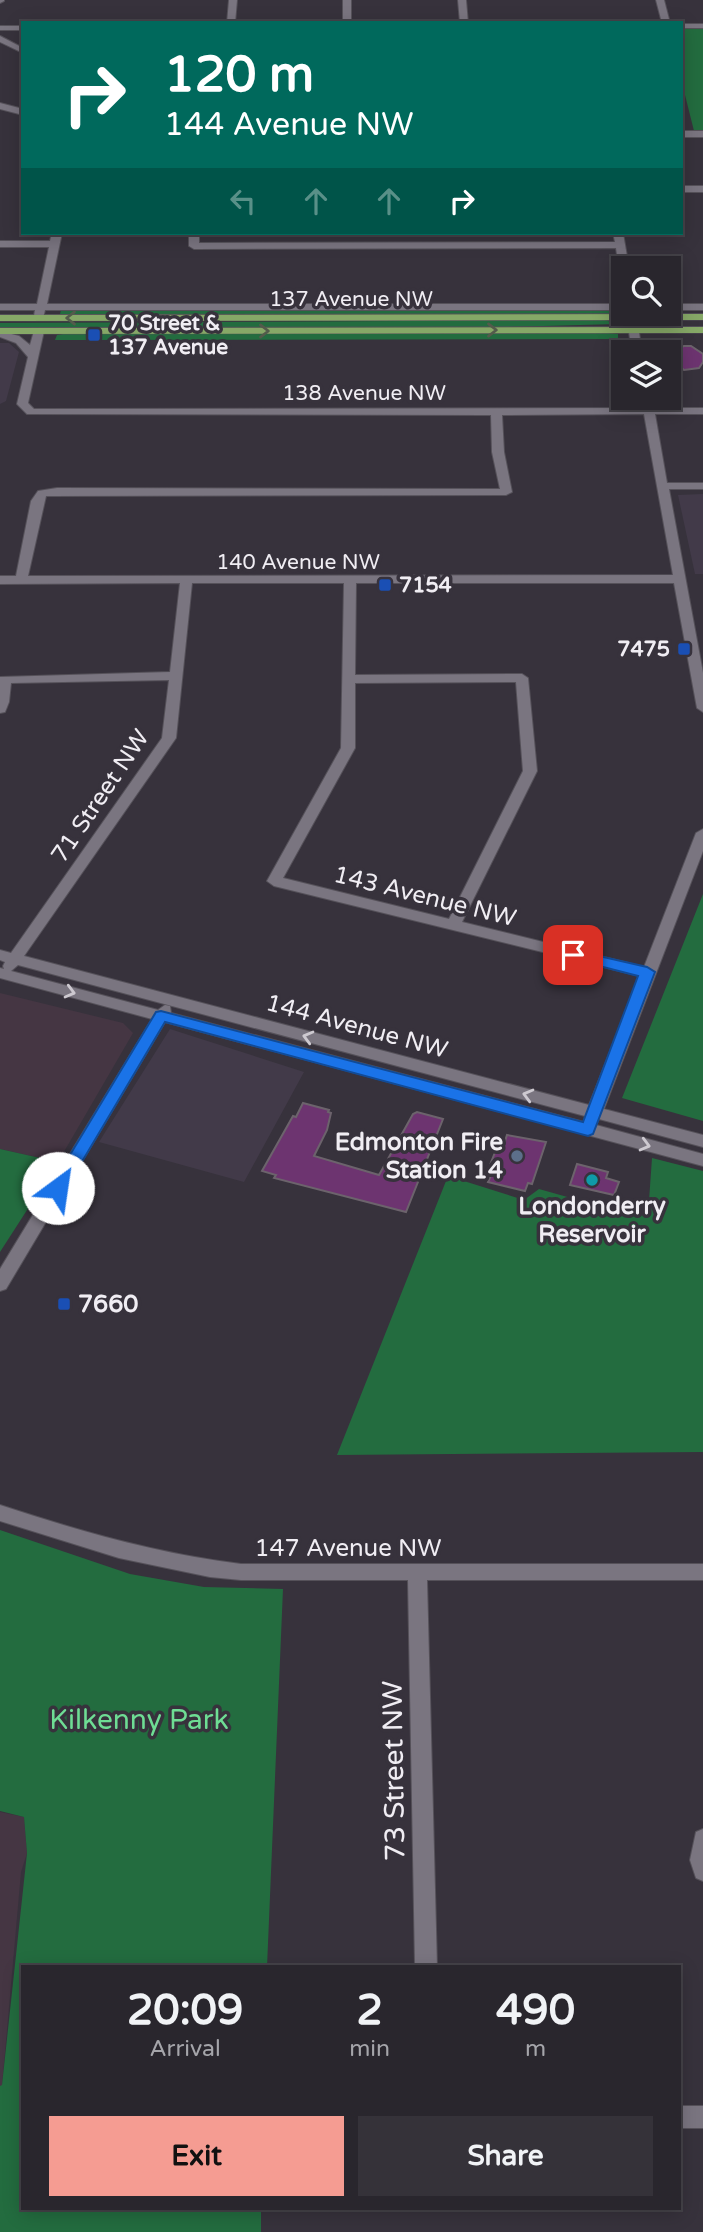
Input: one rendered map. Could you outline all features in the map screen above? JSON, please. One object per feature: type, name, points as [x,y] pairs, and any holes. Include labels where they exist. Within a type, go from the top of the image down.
[{"type":"main road","name":"137 Avenue NW","points":[[681,318],[703,317]]},
{"type":"main road","name":"137 Avenue NW","points":[[0,318],[611,320]]},
{"type":"main road","name":"137 Avenue NW","points":[[0,332],[40,319]]},
{"type":"main road","name":"137 Avenue NW","points":[[675,326],[703,330]]},
{"type":"street","points":[[231,21],[233,0]]},
{"type":"street","points":[[347,0],[347,21]]},
{"type":"street","points":[[462,0],[464,21]]},
{"type":"street","points":[[660,0],[665,21]]},
{"type":"street","points":[[683,26],[703,26]]},
{"type":"street","points":[[0,28],[21,28]]},
{"type":"street","points":[[0,39],[21,50]]},
{"type":"street","points":[[0,106],[21,111]]},
{"type":"street","points":[[683,134],[703,134]]},
{"type":"street","points":[[683,189],[703,189]]},
{"type":"street","points":[[194,235],[194,246],[620,244]]},
{"type":"street","points":[[482,235],[483,245]]},
{"type":"street","points":[[618,235],[622,256]]},
{"type":"street","points":[[0,244],[56,238],[32,356]]},
{"type":"street","name":"137 Avenue NW","points":[[0,307],[40,319],[611,307]]},
{"type":"street","points":[[681,307],[703,307]]},
{"type":"street","name":"137 Avenue NW","points":[[0,332],[27,345],[32,356]]},
{"type":"street","name":"138 Avenue NW","points":[[32,356],[22,404],[25,409],[43,412],[703,411]]},
{"type":"street","points":[[22,580],[37,501],[42,493],[506,492],[498,452],[496,412]]},
{"type":"street","points":[[649,412],[703,708]]},
{"type":"street","points":[[663,486],[703,486]]},
{"type":"street","name":"140 Avenue NW","points":[[0,580],[680,579]]},
{"type":"street","name":"71 Street NW","points":[[2,974],[7,957],[169,738],[186,581]]},
{"type":"street","points":[[350,581],[349,679],[522,678],[530,771],[453,926]]},
{"type":"street","points":[[0,709],[5,698],[2,690],[5,679],[176,676]]},
{"type":"street","name":"143 Avenue NW","points":[[349,679],[348,748],[274,881],[647,972]]},
{"type":"street","points":[[588,1130],[703,833]]},
{"type":"street","name":"144 Avenue NW","points":[[7,957],[703,1141]]},
{"type":"street","name":"144 Avenue NW","points":[[2,974],[703,1160]]},
{"type":"street","points":[[0,1284],[171,1000]]},
{"type":"street","name":"147 Avenue NW","points":[[0,1513],[85,1542],[191,1567],[276,1573],[703,1572]]},
{"type":"street","name":"73 Street NW","points":[[417,1573],[426,1965]]},
{"type":"street","points":[[703,1839],[700,1860],[703,1871]]},
{"type":"street","points":[[681,2117],[703,2117]]},
{"type":"shaded area","points":[[0,343],[9,343],[19,352],[6,401],[0,404]]},
{"type":"shaded area","points":[[703,494],[703,574],[695,574],[678,495]]},
{"type":"shaded area","points":[[0,993],[123,1023],[133,1033],[58,1162],[0,1149]]},
{"type":"shaded area","points":[[170,1029],[304,1072],[244,1182],[99,1142]]},
{"type":"shaded area","points":[[0,1812],[24,1817],[27,1853],[21,1872],[2,2086],[0,2086]]},
{"type":"green space","points":[[683,28],[703,28],[703,131],[694,131],[683,87]]},
{"type":"green space","points":[[611,309],[611,314],[60,314],[61,310]]},
{"type":"green space","points":[[605,320],[611,324],[506,327],[0,328],[0,323]]},
{"type":"green space","points":[[63,334],[618,334],[618,339],[55,340],[57,335]]},
{"type":"green space","points":[[703,894],[703,1121],[622,1098]]},
{"type":"green space","points":[[0,1149],[58,1162],[0,1252]]},
{"type":"green space","points":[[652,1158],[703,1171],[703,1452],[337,1455],[448,1176],[524,1200],[539,1189],[610,1209],[648,1215]]},
{"type":"green space","name":"Kilkenny Park","points":[[0,1530],[130,1574],[204,1587],[283,1589],[267,1965],[21,1965],[21,2210],[261,2210],[261,2232],[0,2232],[0,2086],[27,1853],[24,1817],[0,1811]]},
{"type":"building","points":[[691,346],[703,354],[703,362],[699,368],[684,370],[681,367],[681,347]]},
{"type":"building","points":[[303,1103],[329,1110],[331,1113],[327,1130],[314,1156],[379,1175],[413,1114],[417,1112],[443,1119],[406,1212],[274,1178],[276,1175],[262,1171]]},
{"type":"building","name":"Edmonton Fire Station 14","points":[[507,1135],[546,1142],[532,1184],[528,1183],[525,1191],[488,1182],[493,1171],[488,1170],[500,1140],[505,1141]]},
{"type":"building","name":"Londonderry Reservoir","points":[[577,1164],[608,1172],[606,1178],[619,1182],[614,1195],[570,1185]]},
{"type":"place","name":"70 Street & 137 Avenue","points":[[94,335]]},
{"type":"place","name":"7154","points":[[385,585]]},
{"type":"place","name":"7475","points":[[684,649]]},
{"type":"place","name":"Edmonton Fire Station 14","points":[[517,1156]]},
{"type":"place","name":"Londonderry Reservoir","points":[[592,1180]]},
{"type":"place","name":"7660","points":[[64,1304]]},
{"type":"route","points":[[58,1188],[161,1016],[588,1130],[647,972],[573,955]]}]
